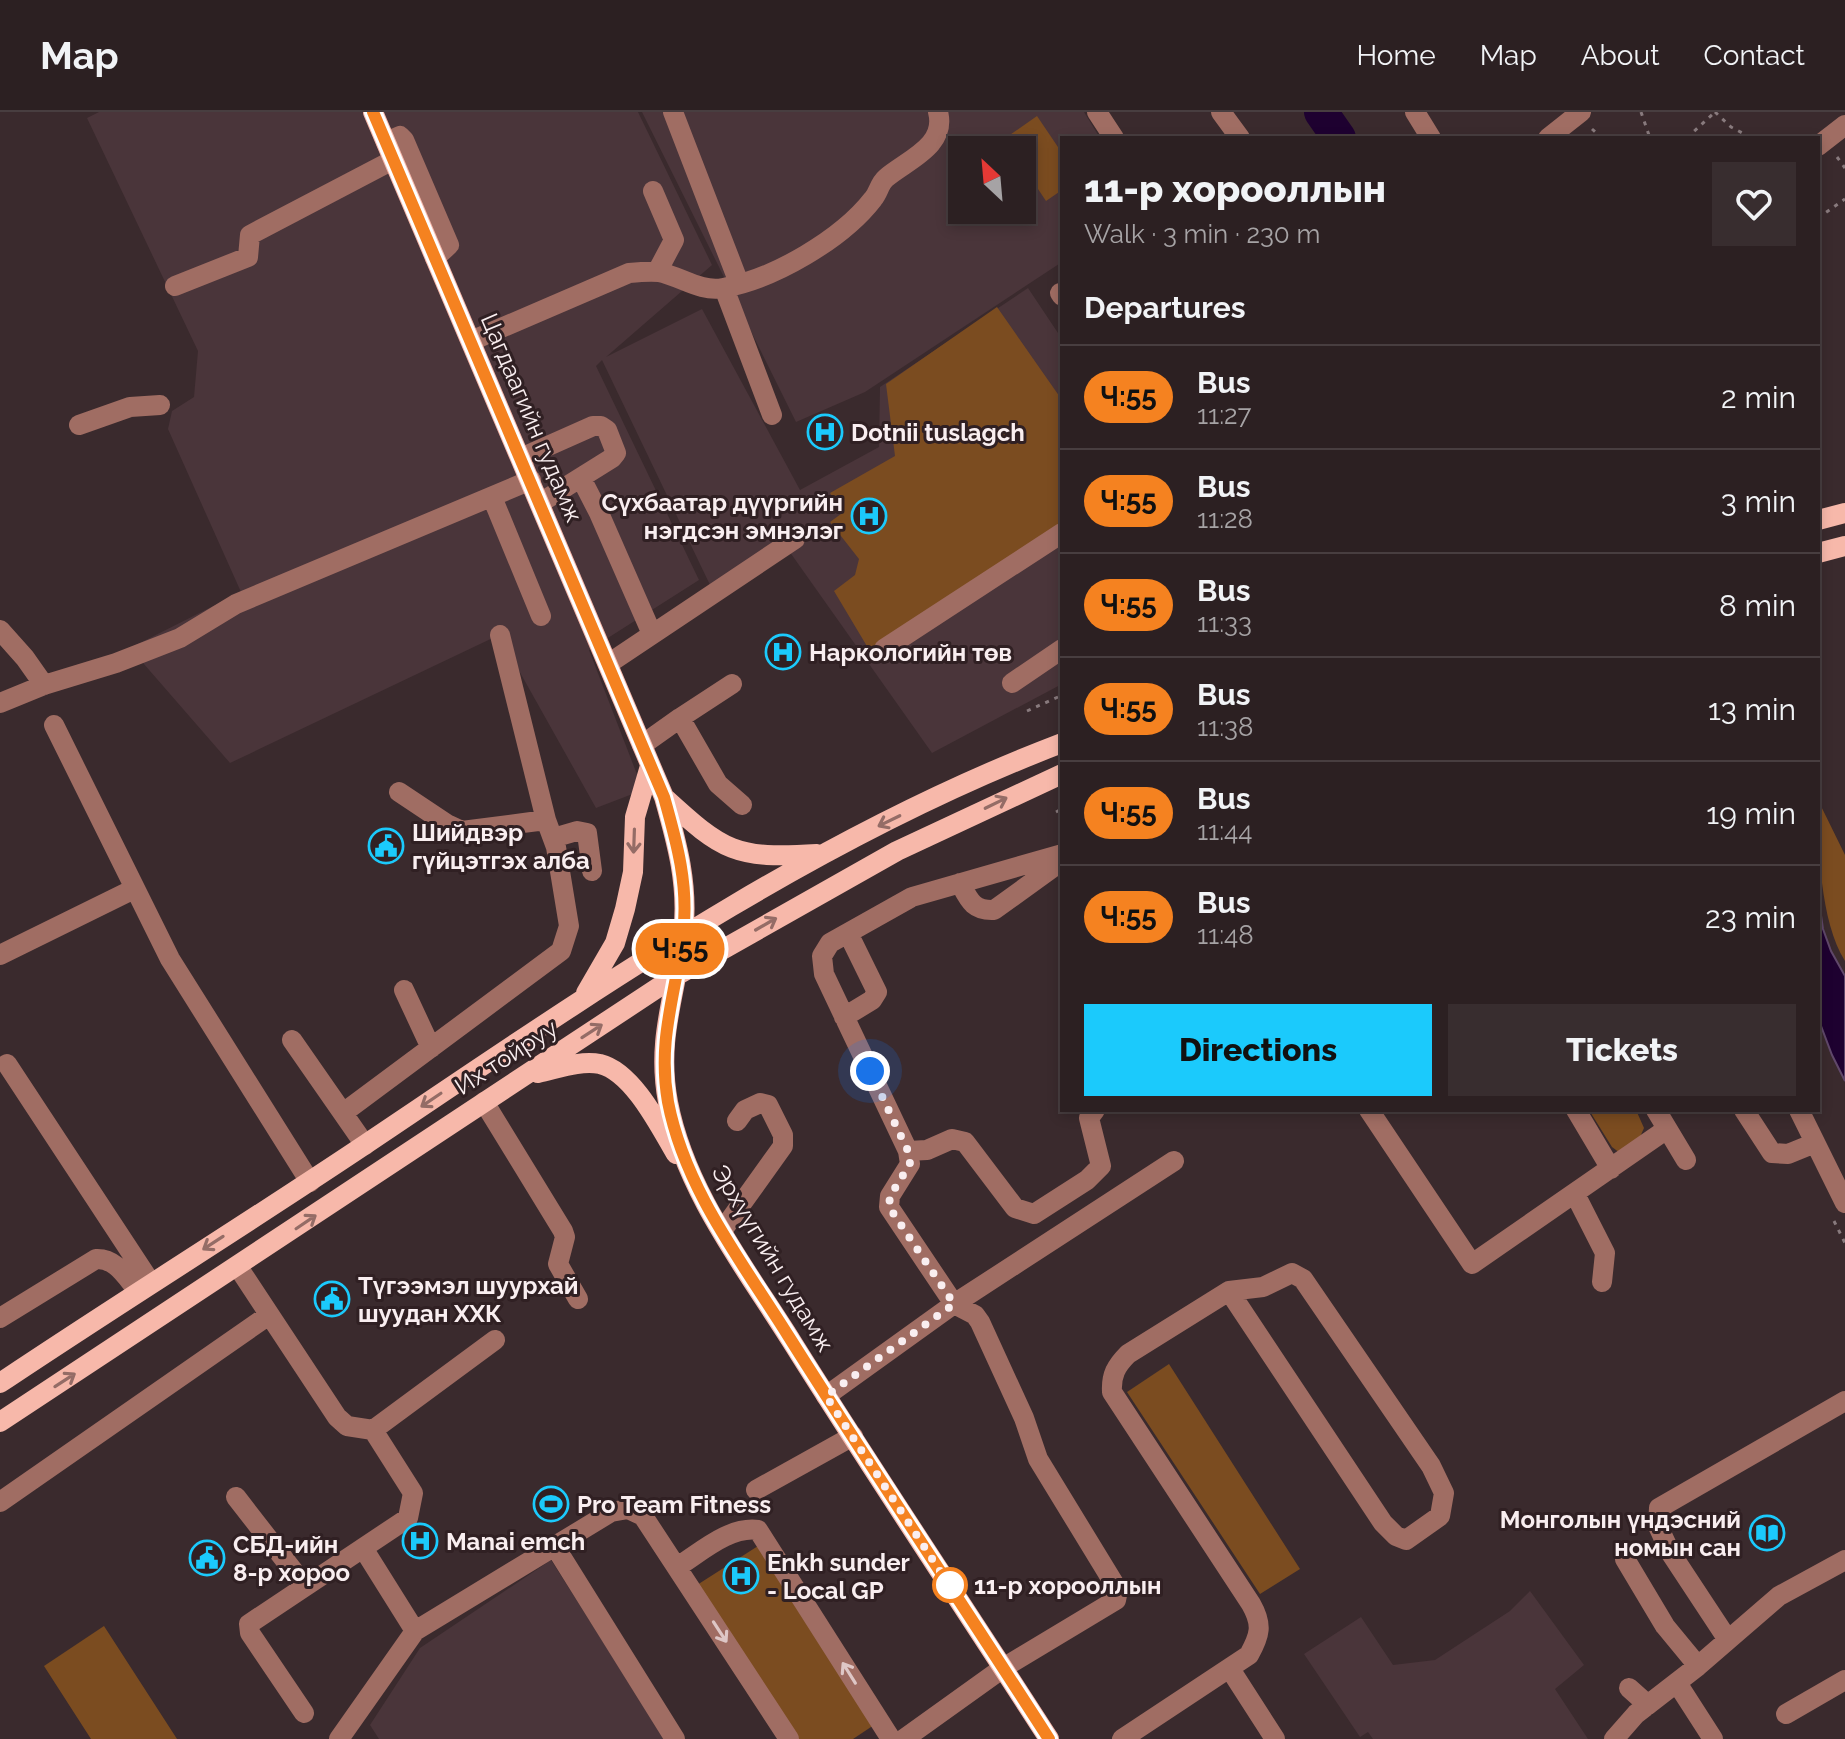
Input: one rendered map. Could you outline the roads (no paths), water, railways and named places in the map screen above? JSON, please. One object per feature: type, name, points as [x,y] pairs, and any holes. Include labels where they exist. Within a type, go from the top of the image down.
[{"type":"main road","name":"Цагдаагийн гудамж","points":[[375,113],[664,797],[684,871],[683,935],[674,977]]},
{"type":"main road","points":[[1820,519],[1845,513]]},
{"type":"main road","points":[[1820,552],[1845,546]]},
{"type":"main road","name":"Их тойруу","points":[[0,1383],[310,1182],[585,996],[683,935],[826,854],[1000,767],[1060,744]]},
{"type":"main road","points":[[585,996],[615,943],[625,909],[633,872],[635,817],[650,766]]},
{"type":"main road","name":"Их тойруу","points":[[0,1422],[674,977],[897,851],[1060,775]]},
{"type":"main road","points":[[664,797],[705,834],[730,848],[754,856],[826,854]]},
{"type":"main road","name":"Эрхүүгийн гудамж","points":[[674,977],[664,1065],[668,1103],[698,1192],[826,1396],[1049,1739]]},
{"type":"main road","points":[[523,1077],[577,1064],[600,1064],[615,1071],[632,1085],[698,1192]]},
{"type":"street","points":[[673,112],[772,415]]},
{"type":"street","points":[[471,341],[629,273],[657,272],[706,289],[732,285],[790,264],[842,229],[875,197],[880,184],[888,176],[932,144],[941,123],[938,112]]},
{"type":"street","points":[[1097,112],[1113,136]]},
{"type":"street","points":[[1221,112],[1239,136]]},
{"type":"street","points":[[1415,112],[1430,136]]},
{"type":"street","points":[[1551,136],[1581,112]]},
{"type":"street","points":[[1820,144],[1845,125]]},
{"type":"street","points":[[175,286],[248,257],[250,235],[390,151]]},
{"type":"street","points":[[653,191],[674,240],[657,272]]},
{"type":"street","points":[[79,425],[130,407],[160,405]]},
{"type":"street","points":[[521,458],[593,426],[607,430],[616,453],[612,458],[540,503]]},
{"type":"street","points":[[581,478],[652,634]]},
{"type":"street","points":[[0,703],[180,638],[236,604],[531,480]]},
{"type":"street","points":[[492,497],[541,616]]},
{"type":"street","points":[[884,649],[1060,534]]},
{"type":"street","points":[[608,664],[795,539]]},
{"type":"street","points":[[0,630],[44,685]]},
{"type":"street","points":[[343,1113],[561,951],[569,926],[549,829],[500,635]]},
{"type":"street","points":[[1012,683],[1060,650]]},
{"type":"street","points":[[642,745],[732,684]]},
{"type":"street","points":[[680,718],[718,784],[742,805]]},
{"type":"street","points":[[54,725],[170,959],[310,1182]]},
{"type":"street","points":[[399,792],[462,831],[549,829],[587,833],[592,871]]},
{"type":"street","points":[[904,1739],[1003,1668],[1116,1600],[1118,1590],[1038,1459],[1024,1418],[980,1322],[966,1309],[954,1304],[889,1207],[890,1196],[910,1164],[908,1151],[824,974],[822,956],[830,943],[912,897],[1060,855]]},
{"type":"street","points":[[960,883],[972,906],[982,911],[994,910],[1060,862]]},
{"type":"street","points":[[0,955],[134,889]]},
{"type":"street","points":[[844,1017],[872,1000],[877,992],[848,933]]},
{"type":"street","points":[[404,990],[431,1048]]},
{"type":"street","points":[[292,1040],[365,1145]]},
{"type":"street","points":[[7,1064],[144,1287]]},
{"type":"street","points":[[484,1102],[563,1231],[565,1243],[558,1264],[578,1299]]},
{"type":"street","points":[[722,1231],[783,1146],[783,1135],[768,1105],[760,1103],[745,1110],[737,1121]]},
{"type":"street","points":[[908,1151],[927,1150],[952,1139],[965,1142],[1015,1208],[1034,1214],[1087,1180],[1101,1166],[1089,1118],[1094,1112]]},
{"type":"street","points":[[1370,1112],[1472,1264],[1667,1129]]},
{"type":"street","points":[[1577,1112],[1611,1169]]},
{"type":"street","points":[[1657,1112],[1686,1160]]},
{"type":"street","points":[[1745,1112],[1772,1153],[1788,1154],[1815,1143]]},
{"type":"street","points":[[1800,1112],[1845,1203]]},
{"type":"street","points":[[826,1396],[954,1304],[1174,1161]]},
{"type":"street","points":[[1575,1194],[1605,1253],[1602,1282]]},
{"type":"street","points":[[0,1318],[96,1259],[113,1262],[144,1287]]},
{"type":"street","points":[[238,1267],[337,1417],[347,1426],[373,1430],[495,1340]]},
{"type":"street","points":[[1122,1739],[1249,1655],[1260,1635],[1258,1618],[1112,1392],[1111,1379],[1116,1366],[1128,1354],[1229,1291],[1263,1287],[1292,1273],[1303,1279],[1431,1466],[1444,1493],[1440,1516],[1406,1540],[1396,1536],[1383,1523],[1229,1291]]},
{"type":"street","points":[[0,1502],[269,1315]]},
{"type":"street","points":[[1728,1640],[1670,1552],[1658,1526],[1659,1508],[1845,1401]]},
{"type":"street","points":[[304,1713],[250,1633],[249,1624],[408,1518],[413,1493],[373,1430]]},
{"type":"street","points":[[756,1490],[853,1436]]},
{"type":"street","points":[[236,1497],[305,1586]]},
{"type":"street","points":[[345,1736],[415,1631],[611,1512],[628,1509],[643,1516],[789,1739]]},
{"type":"street","points":[[677,1567],[730,1534],[747,1528],[758,1530],[891,1739]]},
{"type":"street","points":[[554,1545],[675,1739]]},
{"type":"street","points":[[363,1548],[415,1631]]},
{"type":"street","points":[[1625,1559],[1665,1626],[1698,1666]]},
{"type":"street","points":[[1614,1739],[1648,1705],[1779,1596],[1845,1560]]},
{"type":"street","points":[[1230,1669],[1275,1739]]},
{"type":"street","points":[[1786,1714],[1845,1680]]},
{"type":"street","points":[[1677,1683],[1713,1739]]},
{"type":"street","points":[[1629,1688],[1648,1705]]},
{"type":"waterway","points":[[1321,112],[1338,136]]},
{"type":"place","name":"Dotnii tuslagch","points":[[825,432]]},
{"type":"place","name":"Сүхбаатар дүүргийн нэгдсэн эмнэлэг","points":[[869,516]]},
{"type":"place","name":"Наркологийн төв","points":[[783,652]]},
{"type":"place","name":"Шийдвэр гүйцэтгэх алба","points":[[386,846]]},
{"type":"place","name":"Түгээмэл шуурхай шуудан ХХК","points":[[332,1299]]},
{"type":"place","name":"Pro Team Fitness","points":[[551,1504]]},
{"type":"place","name":"Монголын үндэсний номын сан","points":[[1767,1533]]},
{"type":"place","name":"Manai emch","points":[[420,1541]]},
{"type":"place","name":"СБД-ийн 8-р хороо","points":[[207,1558]]},
{"type":"place","name":"Enkh sunder - Local GP","points":[[741,1576]]},
{"type":"place","name":"11-р хорооллын","points":[[950,1585]]}]
